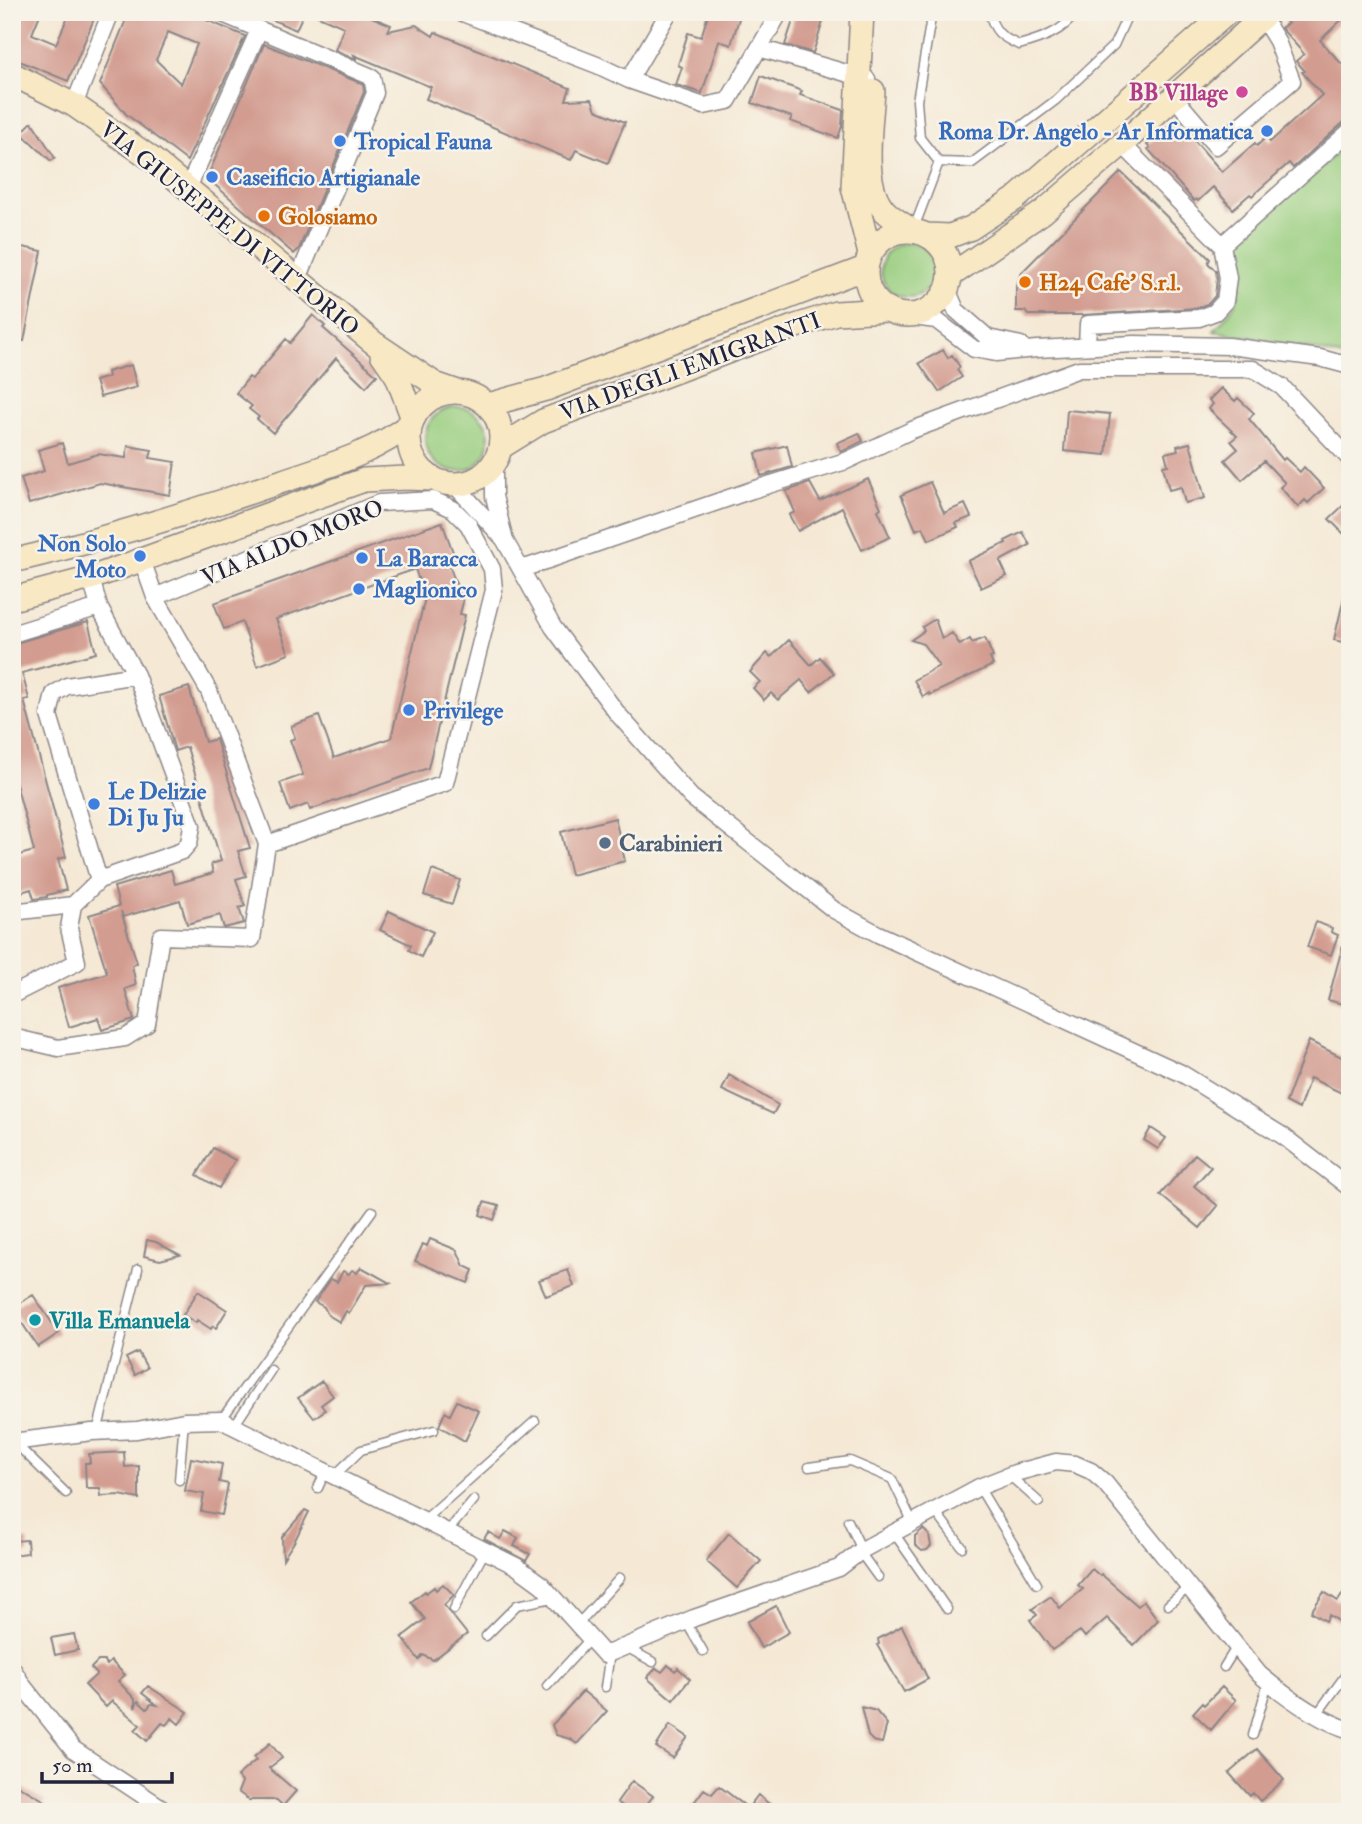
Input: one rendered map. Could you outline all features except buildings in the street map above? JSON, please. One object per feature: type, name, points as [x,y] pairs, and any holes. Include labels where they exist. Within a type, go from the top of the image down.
[{"type":"main road","points":[[862,12],[869,177],[874,196],[885,212],[937,242],[949,264],[948,282]]},
{"type":"main road","points":[[877,12],[853,151],[853,187],[868,261],[866,280],[877,302],[893,312]]},
{"type":"main road","name":"VIA DEGLI EMIGRANTI","points":[[488,405],[546,389],[868,261],[877,243],[887,235],[900,231],[950,236],[971,228],[1015,199],[1228,12]]},
{"type":"main road","name":"VIA DEGLI EMIGRANTI","points":[[498,456],[541,422],[796,326],[836,313],[893,312],[915,315],[928,310],[939,301],[948,282],[1043,212],[1266,15]]},
{"type":"main road","name":"VIA GIUSEPPE DI VITTORIO","points":[[12,74],[74,105],[152,159],[374,342],[435,384],[457,391]]},
{"type":"main road","name":"VIA GIUSEPPE DI VITTORIO","points":[[374,342],[397,376],[412,421]]},
{"type":"main road","points":[[12,561],[244,494],[359,455],[396,436],[412,421],[420,407],[431,398],[444,393],[469,393],[488,405],[502,432],[498,456],[484,475],[470,482],[444,482],[423,472],[415,461],[409,436],[412,421]]},
{"type":"main road","name":"VIA ALDO MORO","points":[[12,599],[91,578],[364,480],[407,478],[444,482]]},
{"type":"street","points":[[74,105],[111,12]]},
{"type":"street","points":[[218,12],[372,77],[375,93],[298,279]]},
{"type":"street","points":[[460,12],[629,80],[704,106],[728,101],[780,12]]},
{"type":"street","points":[[629,80],[668,12]]},
{"type":"street","name":"VIA DEGLI EMIGRANTI","points":[[1174,97],[1216,146],[1292,81],[1266,15]]},
{"type":"street","points":[[188,188],[259,30]]},
{"type":"street","points":[[759,48],[866,78]]},
{"type":"street","points":[[1222,245],[1350,131]]},
{"type":"street","points":[[1087,346],[1088,324],[1183,320],[1215,312],[1225,301],[1228,278],[1222,245],[1122,144]]},
{"type":"street","points":[[948,282],[956,310],[988,338],[1037,349]]},
{"type":"street","points":[[893,312],[936,320],[974,349],[996,353],[1134,344],[1229,346],[1320,358],[1350,366]]},
{"type":"street","points":[[522,569],[740,494],[846,461],[912,430],[1079,369],[1253,369],[1282,387],[1350,459]]},
{"type":"street","points":[[498,456],[494,496],[504,539]]},
{"type":"street","points":[[444,482],[504,539],[552,627],[617,713],[691,797],[834,910],[878,934],[1181,1073],[1283,1136],[1350,1188]]},
{"type":"street","points":[[310,500],[314,531]]},
{"type":"street","name":"VIA ALDO MORO","points":[[155,597],[379,503],[433,500],[453,509],[468,524],[492,569],[494,590],[444,783],[267,844]]},
{"type":"street","points":[[12,1037],[58,1048],[125,1038],[147,1024],[161,936],[252,939],[267,844],[209,691],[155,597],[142,560]]},
{"type":"street","points":[[12,995],[77,962],[69,928],[74,905],[99,880],[182,851],[189,843],[192,826],[136,675],[99,607],[91,578]]},
{"type":"street","points":[[12,634],[99,607]]},
{"type":"street","points":[[99,880],[50,715],[54,694],[68,685],[136,675]]},
{"type":"street","points":[[12,912],[74,905]]},
{"type":"street","points":[[13,1442],[137,1430],[184,1421],[228,1423],[516,1566],[542,1585],[605,1656],[687,1622],[839,1568],[861,1551],[979,1487],[1009,1475],[1056,1462],[1075,1464],[1091,1471],[1105,1483],[1268,1682],[1335,1726],[1350,1730]]},
{"type":"street","points":[[12,1668],[73,1749],[169,1812]]},
{"type":"lane","points":[[932,12],[916,101],[920,138],[939,162],[972,163],[1056,100],[1114,44],[1129,12]]},
{"type":"lane","points":[[989,12],[1002,38],[1019,45],[1041,39],[1069,23],[1076,12]]},
{"type":"lane","points":[[920,233],[939,162]]},
{"type":"lane","points":[[228,1423],[372,1211]]},
{"type":"lane","points":[[97,1432],[138,1269]]},
{"type":"lane","points":[[228,1423],[271,1370]]},
{"type":"lane","points":[[179,1480],[184,1421]]},
{"type":"lane","points":[[424,1521],[536,1421]]},
{"type":"lane","points":[[318,1488],[330,1474],[361,1450],[434,1430]]},
{"type":"lane","points":[[13,1442],[66,1493]]},
{"type":"lane","points":[[810,1467],[850,1461],[892,1479],[913,1522]]},
{"type":"lane","points":[[1009,1475],[1039,1502]]},
{"type":"lane","points":[[979,1487],[1037,1584]]},
{"type":"lane","points":[[447,1532],[474,1500]]},
{"type":"lane","points":[[935,1511],[961,1547]]},
{"type":"lane","points":[[848,1521],[861,1551],[878,1577]]},
{"type":"lane","points":[[894,1533],[947,1609]]},
{"type":"lane","points":[[454,1609],[485,1551]]},
{"type":"lane","points":[[577,1625],[620,1578]]},
{"type":"lane","points":[[1168,1605],[1189,1587]]},
{"type":"lane","points":[[486,1636],[517,1605],[554,1598]]},
{"type":"lane","points":[[687,1622],[704,1651]]},
{"type":"lane","points":[[547,1686],[590,1639]]},
{"type":"lane","points":[[1224,1667],[1237,1646]]},
{"type":"lane","points":[[605,1687],[618,1650],[653,1662]]},
{"type":"lane","points":[[1317,1714],[1350,1670]]},
{"type":"lane","points":[[1253,1735],[1268,1682]]},
{"type":"green space","points":[[1350,141],[1350,359],[1303,347],[1214,331],[1232,309],[1238,294],[1228,250]]},
{"type":"green space","points":[[908,243],[927,251],[935,270],[927,289],[908,297],[889,289],[881,270],[889,251]]},
{"type":"green space","points":[[457,407],[469,409],[480,416],[487,427],[487,451],[480,462],[469,469],[457,471],[445,469],[434,462],[427,451],[425,439],[427,427],[434,416],[445,409]]},
{"type":"place","name":"BB Village","points":[[1242,92]]},
{"type":"place","name":"Roma Dr. Angelo - Ar Informatica","points":[[1267,131]]},
{"type":"place","name":"Tropical Fauna","points":[[340,141]]},
{"type":"place","name":"Caseificio Artigianale","points":[[212,177]]},
{"type":"place","name":"Golosiamo","points":[[264,216]]},
{"type":"place","name":"H24 Cafe' S.r.l.","points":[[1025,282]]},
{"type":"place","name":"Non Solo Moto","points":[[140,556]]},
{"type":"place","name":"La Baracca","points":[[362,558]]},
{"type":"place","name":"Maglionico","points":[[359,589]]},
{"type":"place","name":"Privilege","points":[[409,710]]},
{"type":"place","name":"Le Delizie Di Ju Ju","points":[[94,804]]},
{"type":"place","name":"Carabinieri","points":[[605,843]]},
{"type":"place","name":"Villa Emanuela","points":[[35,1320]]}]
